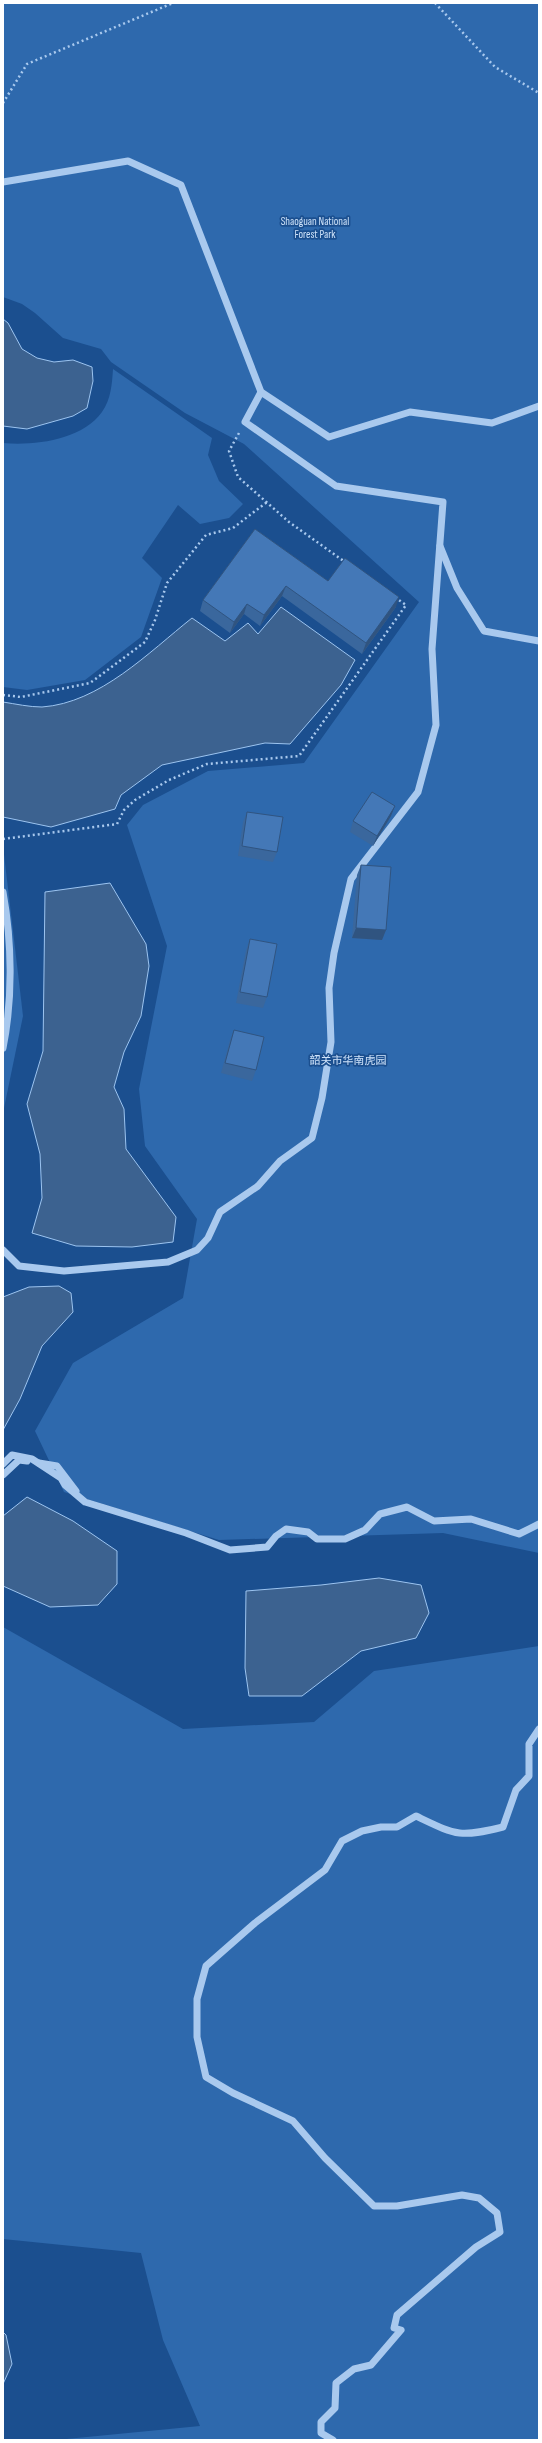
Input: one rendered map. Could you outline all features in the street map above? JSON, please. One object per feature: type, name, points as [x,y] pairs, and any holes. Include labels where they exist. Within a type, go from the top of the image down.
[{"type":"street","points":[[3,182],[128,161],[180,185],[261,392],[329,437],[410,412],[492,423],[539,406]]},
{"type":"street","points":[[3,1250],[19,1266],[64,1271],[168,1262],[198,1250],[208,1238],[220,1212],[258,1186],[280,1161],[312,1138],[322,1098],[330,1042],[329,988],[334,953],[351,879],[418,792],[436,725],[432,648],[442,502],[336,486],[245,422],[261,392]]},
{"type":"street","points":[[440,544],[457,588],[484,632],[539,641]]},
{"type":"street","points":[[3,892],[10,930],[8,1025],[3,1048]]},
{"type":"street","points":[[3,1464],[12,1455],[32,1459],[61,1478],[65,1485],[85,1502],[186,1533],[230,1550],[267,1547],[276,1536],[286,1529],[308,1532],[317,1539],[345,1539],[365,1530],[380,1514],[407,1507],[434,1521],[471,1519],[519,1534],[539,1524]]},
{"type":"street","points":[[3,1474],[19,1460],[57,1466],[76,1491]]},
{"type":"street","points":[[333,2440],[321,2433],[320,2422],[335,2408],[336,2383],[354,2369],[371,2365],[401,2330],[394,2328],[397,2315],[476,2247],[500,2232],[497,2213],[479,2198],[462,2195],[397,2206],[374,2206],[325,2158],[293,2121],[233,2093],[206,2077],[197,2029],[197,1999],[206,1966],[229,1944],[325,1870],[342,1840],[362,1831],[381,1827],[397,1827],[416,1816],[451,1832],[471,1835],[503,1827],[516,1790],[529,1776],[529,1744],[539,1729]]},
{"type":"path","points":[[3,103],[27,64],[173,3]]},
{"type":"path","points":[[435,3],[495,67],[539,93]]},
{"type":"path","points":[[245,422],[229,451],[238,477],[289,522],[348,564]]},
{"type":"path","points":[[3,695],[21,697],[90,683],[145,642],[155,620],[167,583],[206,535],[233,528],[267,502]]},
{"type":"path","points":[[3,839],[117,824],[124,810],[135,800],[170,780],[207,764],[299,756],[406,605],[393,596]]},
{"type":"green space","name":"Shaoguan National Forest Park","points":[[3,3],[539,3],[539,1553],[443,1533],[219,1540],[64,1492],[35,1431],[73,1363],[183,1298],[197,1219],[145,1146],[139,1089],[167,946],[127,825],[143,805],[208,771],[304,763],[419,602],[244,444],[185,413],[111,362],[101,349],[63,338],[35,313],[22,304],[3,297]]},
{"type":"green space","points":[[113,369],[212,438],[208,455],[219,481],[243,504],[229,518],[200,524],[178,505],[142,558],[162,578],[141,637],[85,680],[27,690],[3,687],[3,443],[15,444],[43,442],[70,435],[82,429],[93,421],[105,407],[110,391]]},
{"type":"green space","points":[[3,846],[23,1016],[3,1113]]},
{"type":"green space","points":[[3,1627],[183,1729],[314,1722],[374,1671],[539,1646],[539,2440],[56,2440],[200,2426],[163,2340],[141,2253],[3,2239]]},
{"type":"shaded area","points":[[3,319],[8,323],[22,349],[37,358],[54,362],[73,360],[92,367],[93,381],[87,408],[73,416],[27,429],[3,426]]},
{"type":"shaded area","points":[[281,607],[355,660],[341,685],[290,744],[265,743],[162,765],[121,795],[115,809],[51,827],[3,817],[3,702],[42,707],[63,703],[84,696],[123,674],[192,618],[225,641],[248,623],[258,634]]},
{"type":"shaded area","points":[[110,883],[146,944],[149,966],[141,1016],[124,1052],[114,1087],[124,1109],[126,1149],[176,1217],[173,1242],[132,1247],[76,1246],[32,1233],[42,1198],[40,1154],[27,1104],[43,1051],[45,892]]},
{"type":"shaded area","points":[[59,1286],[71,1293],[73,1312],[42,1346],[20,1399],[3,1430],[3,1297],[29,1287]]},
{"type":"shaded area","points":[[27,1497],[73,1521],[117,1551],[117,1584],[98,1605],[50,1607],[3,1586],[3,1516]]},
{"type":"shaded area","points":[[379,1578],[421,1585],[429,1613],[416,1638],[361,1651],[302,1696],[249,1696],[245,1668],[246,1591],[321,1585]]},
{"type":"shaded area","points":[[3,2332],[6,2335],[12,2364],[3,2384]]},
{"type":"building","points":[[255,529],[328,581],[345,558],[399,597],[366,643],[286,586],[264,615],[247,604],[234,622],[203,600]]},
{"type":"building","points":[[372,792],[395,806],[377,836],[353,821]]},
{"type":"building","points":[[247,812],[283,817],[277,852],[242,846]]},
{"type":"building","points":[[361,865],[391,867],[386,930],[356,928]]},
{"type":"building","points":[[250,939],[277,944],[267,997],[240,992]]},
{"type":"building","points":[[234,1030],[264,1037],[256,1070],[225,1063]]},
{"type":"park label","name":"韶关市华南虎园","points":[[348,1060]]}]
